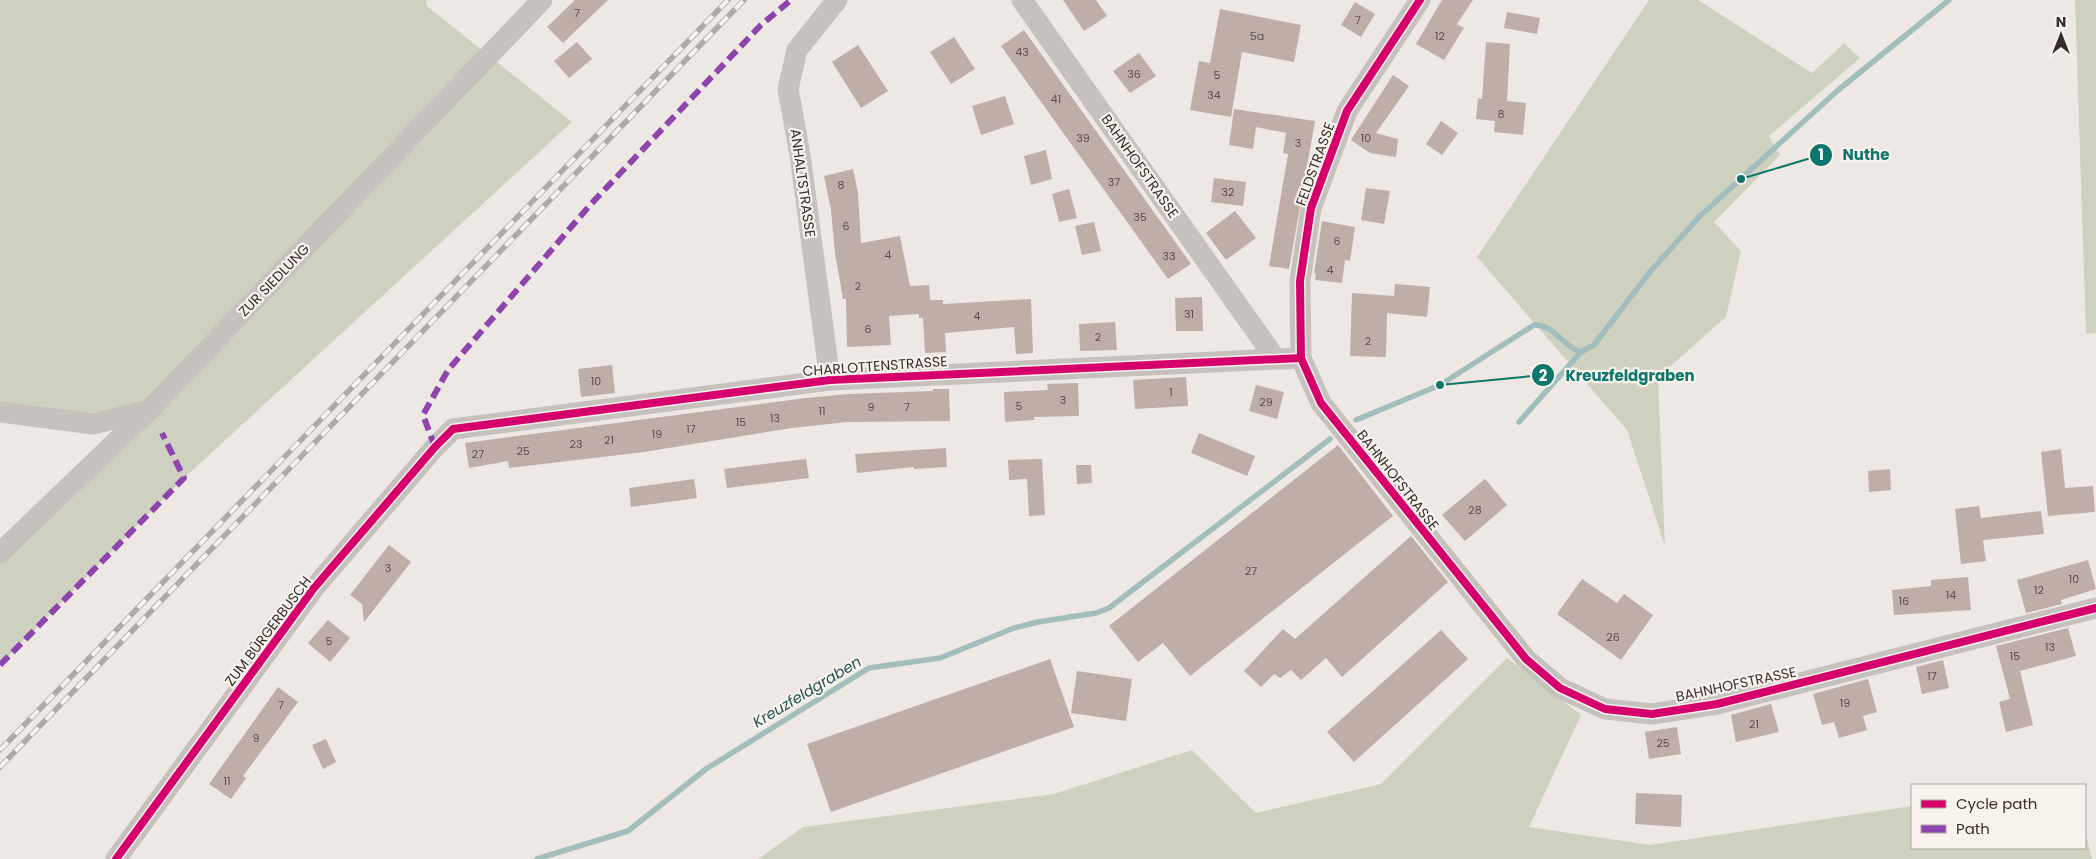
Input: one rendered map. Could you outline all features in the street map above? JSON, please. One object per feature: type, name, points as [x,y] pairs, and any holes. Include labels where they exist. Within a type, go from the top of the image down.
[{"type":"street","name":"ZUR SIEDLUNG","points":[[0,553],[148,411],[542,0]]},
{"type":"street","name":"ANHALTSTRASSE","points":[[830,380],[800,155],[788,89],[797,50],[836,0]]},
{"type":"street","name":"BAHNHOFSTRASSE","points":[[1022,0],[1274,358]]},
{"type":"street","name":"FELDSTRASSE","points":[[1302,358],[1300,281],[1311,208],[1347,111],[1420,0]]},
{"type":"street","name":"CHARLOTTENSTRASSE","points":[[453,429],[830,380],[1302,358]]},
{"type":"street","name":"BAHNHOFSTRASSE","points":[[1302,358],[1321,403],[1526,659],[1560,688],[1604,709],[1652,714],[1717,704],[2096,608]]},
{"type":"street","points":[[0,412],[93,424],[148,411]]},
{"type":"street","name":"ZUM BÜRGERBUSCH","points":[[116,859],[314,588],[435,447],[453,429]]},
{"type":"green space","points":[[0,0],[426,0],[427,6],[572,122],[184,478],[0,665],[0,553],[147,411],[93,424],[0,412]]},
{"type":"green space","points":[[1649,0],[1698,0],[1812,73],[1844,43],[1860,58],[1769,136],[1780,155],[1714,222],[1741,251],[1726,317],[1658,377],[1665,546],[1627,430],[1477,257]]},
{"type":"green space","points":[[2075,0],[2096,0],[2096,333],[2086,334]]},
{"type":"green space","points":[[1507,658],[1581,715],[1529,827],[1650,845],[1911,806],[1911,849],[2086,849],[2086,835],[2092,859],[758,859],[803,827],[1054,794],[1192,750],[1256,813],[1381,784]]},
{"type":"building","points":[[575,0],[608,0],[563,43],[547,27]]},
{"type":"building","points":[[1063,0],[1096,0],[1107,16],[1084,31]]},
{"type":"building","points":[[1442,0],[1473,0],[1457,24],[1464,28],[1444,60],[1416,44]]},
{"type":"building","points":[[1355,2],[1375,14],[1361,37],[1341,25]]},
{"type":"building","points":[[1220,9],[1301,25],[1294,62],[1242,52],[1231,117],[1190,110],[1199,61],[1210,63]]},
{"type":"building","points":[[1507,12],[1540,18],[1537,34],[1504,28]]},
{"type":"building","points":[[1024,30],[1191,264],[1168,279],[1001,46]]},
{"type":"building","points":[[954,37],[975,69],[951,84],[930,52]]},
{"type":"building","points":[[577,42],[592,59],[569,78],[554,61]]},
{"type":"building","points":[[1486,42],[1510,44],[1507,101],[1526,103],[1523,135],[1494,132],[1495,121],[1476,119],[1478,98],[1482,99]]},
{"type":"building","points":[[858,45],[888,91],[861,108],[832,62]]},
{"type":"building","points":[[1139,53],[1156,76],[1130,93],[1113,71]]},
{"type":"building","points":[[1393,75],[1409,86],[1376,133],[1398,139],[1396,157],[1370,153],[1351,140]]},
{"type":"building","points":[[1005,96],[1014,124],[981,135],[972,106]]},
{"type":"building","points":[[1234,109],[1315,121],[1289,269],[1269,266],[1288,154],[1283,153],[1286,133],[1256,127],[1253,149],[1229,145]]},
{"type":"building","points":[[1441,121],[1458,133],[1442,155],[1426,144]]},
{"type":"building","points":[[1046,150],[1052,179],[1031,185],[1024,156]]},
{"type":"building","points":[[853,169],[858,193],[861,243],[900,236],[910,286],[929,285],[930,300],[943,300],[943,304],[1031,299],[1033,353],[1016,354],[1014,327],[945,333],[946,352],[925,353],[923,318],[919,318],[919,314],[889,316],[891,345],[847,347],[846,299],[843,299],[835,253],[831,210],[824,176]]},
{"type":"building","points":[[1214,178],[1246,182],[1243,206],[1211,202]]},
{"type":"building","points":[[1366,188],[1390,191],[1384,224],[1361,220]]},
{"type":"building","points":[[1069,189],[1077,218],[1059,222],[1052,194]]},
{"type":"building","points":[[1235,211],[1256,238],[1226,260],[1206,233]]},
{"type":"building","points":[[1322,221],[1355,227],[1350,261],[1345,260],[1342,283],[1315,280],[1316,274],[1314,273]]},
{"type":"building","points":[[1094,222],[1101,251],[1082,255],[1075,226]]},
{"type":"building","points":[[1395,284],[1430,287],[1427,317],[1387,313],[1386,357],[1350,356],[1352,293],[1394,296]]},
{"type":"building","points":[[1202,297],[1203,331],[1176,331],[1175,298]]},
{"type":"building","points":[[1115,322],[1117,350],[1080,351],[1079,324]]},
{"type":"building","points":[[612,365],[615,393],[581,397],[578,369]]},
{"type":"building","points":[[1186,377],[1188,406],[1135,409],[1133,380]]},
{"type":"building","points":[[1078,383],[1079,416],[1034,417],[1034,420],[1005,422],[1004,392],[1048,390],[1047,384]]},
{"type":"building","points":[[1256,385],[1284,392],[1277,419],[1249,411]]},
{"type":"building","points":[[933,389],[949,389],[950,421],[847,422],[792,428],[644,452],[509,468],[508,461],[469,468],[465,443],[806,398],[848,394],[933,391]]},
{"type":"building","points":[[1199,433],[1255,456],[1247,476],[1191,453]]},
{"type":"building","points":[[1338,445],[1393,516],[1190,676],[1163,643],[1138,662],[1109,626]]},
{"type":"building","points":[[946,448],[947,467],[914,469],[914,467],[857,473],[855,454]]},
{"type":"building","points":[[2061,449],[2065,488],[2093,486],[2095,512],[2048,516],[2041,452]]},
{"type":"building","points":[[806,459],[809,478],[727,488],[724,469]]},
{"type":"building","points":[[1042,459],[1045,515],[1029,516],[1027,479],[1009,480],[1008,460]]},
{"type":"building","points":[[1076,465],[1091,465],[1092,483],[1077,484]]},
{"type":"building","points":[[1890,469],[1891,490],[1869,492],[1868,471]]},
{"type":"building","points":[[694,479],[697,498],[631,507],[629,488]]},
{"type":"building","points":[[1485,479],[1507,505],[1465,541],[1442,515]]},
{"type":"building","points":[[1979,506],[1981,518],[2041,511],[2044,534],[1983,540],[1986,561],[1961,564],[1955,509]]},
{"type":"building","points":[[1411,536],[1448,582],[1342,677],[1326,658],[1301,680],[1291,670],[1280,678],[1274,674],[1261,687],[1244,671],[1283,629],[1295,639]]},
{"type":"building","points":[[389,545],[411,562],[364,622],[362,604],[350,595]]},
{"type":"building","points":[[2088,560],[2096,589],[2061,600],[2062,604],[2026,613],[2017,580]]},
{"type":"building","points":[[1968,577],[1971,610],[1894,615],[1892,590],[1931,586],[1931,580]]},
{"type":"building","points":[[1582,579],[1617,603],[1624,594],[1653,615],[1621,660],[1557,614]]},
{"type":"building","points":[[328,620],[350,638],[330,662],[308,643]]},
{"type":"building","points":[[2068,628],[2076,656],[2020,671],[2033,725],[2006,732],[1999,702],[2010,699],[1996,646]]},
{"type":"building","points":[[1441,630],[1468,659],[1354,762],[1327,732]]},
{"type":"building","points":[[1050,659],[1074,727],[831,812],[807,744]]},
{"type":"building","points":[[1943,660],[1949,688],[1922,694],[1916,667]]},
{"type":"building","points":[[1077,671],[1132,679],[1126,721],[1071,713]]},
{"type":"building","points":[[1868,679],[1877,712],[1863,716],[1867,730],[1839,738],[1834,722],[1822,725],[1813,694]]},
{"type":"building","points":[[278,687],[298,702],[243,776],[246,778],[231,799],[209,784]]},
{"type":"building","points":[[1771,704],[1779,732],[1736,742],[1731,715]]},
{"type":"building","points":[[1677,727],[1681,754],[1649,759],[1645,732]]},
{"type":"building","points":[[326,739],[336,762],[323,769],[312,745]]},
{"type":"building","points":[[1636,793],[1682,795],[1681,827],[1635,824]]},
{"type":"waterway","points":[[1519,422],[1581,352],[1594,345],[1649,273],[1699,217],[1837,91],[1949,0]]},
{"type":"waterway","name":"Kreuzfeldgraben","points":[[1356,420],[1440,385],[1534,325],[1547,328],[1569,346],[1581,352]]},
{"type":"waterway","name":"Kreuzfeldgraben","points":[[537,859],[628,831],[706,769],[869,668],[940,658],[1014,628],[1038,622],[1096,613],[1109,608],[1330,439]]},
{"type":"railway","points":[[0,750],[728,0]]},
{"type":"railway","points":[[0,767],[744,0]]},
{"type":"marked path","points":[[435,447],[423,415],[448,370],[591,204],[761,25],[791,0]]},
{"type":"marked path","points":[[0,665],[184,478],[162,433]]},
{"type":"cycle path","points":[[1420,0],[1347,111],[1311,208],[1300,281],[1301,358],[1321,403],[1526,659],[1560,688],[1605,709],[1652,714],[1717,704],[2096,608]]},
{"type":"cycle path","points":[[116,859],[314,588],[435,447],[453,429],[830,380],[1301,358]]},
{"type":"place","name":"Nuthe","points":[[1741,179]]},
{"type":"place","name":"Kreuzfeldgraben","points":[[1440,385]]}]
